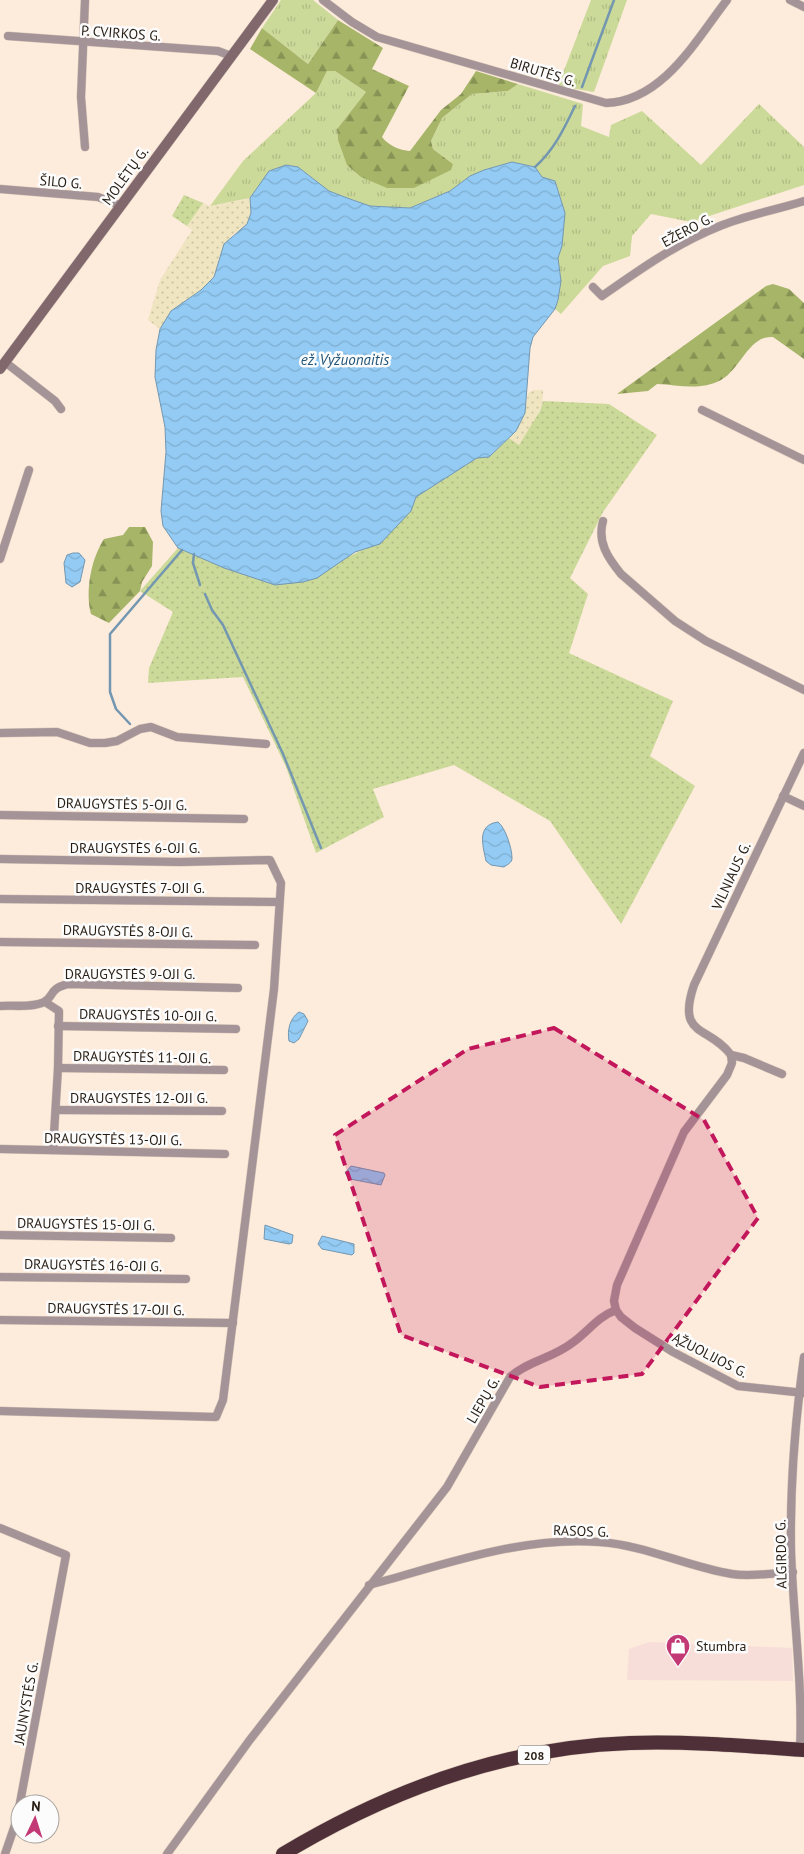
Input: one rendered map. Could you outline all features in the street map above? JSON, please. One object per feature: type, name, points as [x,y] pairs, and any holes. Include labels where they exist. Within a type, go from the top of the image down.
[{"type":"highway","name":"208","points":[[283,1854],[320,1832],[374,1805],[436,1779],[501,1761],[567,1750],[628,1743],[710,1743],[802,1750]]},
{"type":"street","points":[[85,0],[81,97],[85,146]]},
{"type":"street","name":"MOLĖTŲ G.","points":[[2,365],[82,261],[119,205],[273,0]]},
{"type":"street","name":"BIRUTĖS G.","points":[[323,0],[358,26],[377,37],[606,103],[628,100],[652,88],[682,59],[727,0]]},
{"type":"street","points":[[790,0],[804,7]]},
{"type":"street","name":"P. CVIRKOS G.","points":[[8,36],[218,51],[231,56]]},
{"type":"street","name":"ŠILO G.","points":[[0,189],[98,198],[119,205]]},
{"type":"street","name":"EŽERO G.","points":[[593,287],[602,296],[636,272],[704,233],[725,224],[804,201]]},
{"type":"street","points":[[2,365],[55,401],[61,409]]},
{"type":"street","points":[[702,410],[804,460]]},
{"type":"street","points":[[0,560],[29,470]]},
{"type":"street","points":[[603,521],[600,531],[601,541],[613,565],[620,574],[675,621],[706,640],[804,690]]},
{"type":"street","points":[[0,732],[57,732],[82,741],[106,743],[117,741],[140,729],[151,727],[177,737],[266,744]]},
{"type":"street","name":"VILNIAUS G.","points":[[731,1055],[727,1049],[694,1027],[689,1012],[694,985],[804,753]]},
{"type":"street","points":[[783,796],[804,806]]},
{"type":"street","name":"DRAUGYSTĖS 5-OJI G.","points":[[0,815],[244,819]]},
{"type":"street","name":"DRAUGYSTĖS 6-OJI G.","points":[[0,859],[180,862],[270,860],[281,883],[279,902]]},
{"type":"street","name":"DRAUGYSTĖS 7-OJI G.","points":[[0,899],[279,902]]},
{"type":"street","points":[[0,1411],[216,1417],[223,1400],[274,989],[279,902]]},
{"type":"street","name":"DRAUGYSTĖS 8-OJI G.","points":[[0,942],[255,945]]},
{"type":"street","name":"DRAUGYSTĖS 9-OJI G.","points":[[45,1002],[56,987],[68,984],[238,988]]},
{"type":"street","points":[[0,1006],[34,1005],[45,1002],[58,1011],[58,1068],[53,1150]]},
{"type":"street","name":"DRAUGYSTĖS 10-OJI G.","points":[[58,1026],[236,1030]]},
{"type":"street","points":[[616,1310],[614,1301],[617,1286],[684,1132],[727,1075],[732,1063],[731,1055],[744,1058],[782,1074]]},
{"type":"street","name":"DRAUGYSTĖS 11-OJI G.","points":[[58,1068],[224,1070]]},
{"type":"street","name":"DRAUGYSTĖS 12-OJI G.","points":[[56,1110],[222,1110]]},
{"type":"street","name":"DRAUGYSTĖS 13-OJI G.","points":[[0,1149],[225,1154]]},
{"type":"street","name":"DRAUGYSTĖS 15-OJI G.","points":[[0,1235],[171,1238]]},
{"type":"street","name":"DRAUGYSTĖS 16-OJI G.","points":[[0,1277],[186,1279]]},
{"type":"street","name":"ĄŽUOLIJOS G.","points":[[616,1310],[635,1328],[726,1381],[750,1389],[802,1394]]},
{"type":"street","name":"LIEPŲ G.","points":[[167,1854],[249,1741],[447,1487],[510,1377],[521,1367],[543,1359],[572,1344],[600,1317],[616,1310]]},
{"type":"street","name":"DRAUGYSTĖS 17-OJI G.","points":[[0,1320],[233,1323]]},
{"type":"street","name":"ALGIRDO G.","points":[[802,1750],[793,1572],[793,1482],[804,1357]]},
{"type":"street","name":"JAUNYSTĖS G.","points":[[0,1528],[66,1555],[17,1819],[5,1854]]},
{"type":"street","name":"RASOS G.","points":[[370,1585],[510,1548],[548,1542],[602,1542],[731,1574],[754,1575],[793,1572]]},
{"type":"highlighted area","points":[[554,1028],[704,1120],[758,1218],[642,1374],[540,1387],[401,1335],[335,1135],[468,1049]]},
{"type":"shaded area","points":[[649,1642],[792,1648],[793,1681],[627,1680],[629,1649]]},
{"type":"green space","points":[[281,0],[313,0],[338,20],[308,64],[262,28]]},
{"type":"green space","points":[[591,0],[627,0],[594,92],[558,86]]},
{"type":"green space","points":[[338,20],[383,48],[372,69],[409,86],[382,137],[398,149],[410,151],[441,110],[461,94],[476,71],[518,84],[508,91],[472,94],[442,118],[431,141],[433,149],[453,164],[451,170],[414,188],[387,188],[361,177],[347,165],[338,140],[337,129],[366,92],[335,71],[327,71],[316,93],[250,49],[262,28],[308,64]]},
{"type":"green space","points":[[327,71],[335,71],[366,92],[337,129],[338,140],[453,164],[433,149],[431,141],[442,118],[472,94],[508,91],[518,84],[583,104],[581,126],[609,137],[611,125],[642,111],[701,165],[759,104],[804,147],[804,185],[691,222],[651,214],[632,236],[630,256],[603,266],[561,314],[555,309],[561,281],[558,259],[562,246],[562,202],[555,181],[542,177],[535,167],[512,162],[484,170],[470,176],[450,191],[410,208],[370,206],[329,191],[298,167],[258,186],[250,198],[210,206],[243,161],[316,93]]},
{"type":"green space","points":[[184,195],[203,203],[187,226],[172,216]]},
{"type":"green space","points":[[773,284],[789,289],[804,303],[804,359],[773,337],[765,338],[757,341],[734,369],[721,380],[697,386],[657,384],[648,391],[617,394],[766,286]]},
{"type":"green space","points":[[543,401],[609,404],[657,435],[603,512],[570,578],[588,594],[569,653],[673,701],[650,756],[695,786],[621,924],[550,821],[454,765],[373,789],[384,817],[316,853],[286,767],[243,677],[148,683],[149,668],[173,612],[140,591],[178,548],[224,568],[275,585],[338,562],[364,549],[411,511],[416,497],[477,458],[489,457],[509,438],[519,445],[540,411]]},
{"type":"green space","points":[[129,527],[145,527],[153,542],[152,566],[142,582],[140,591],[109,623],[91,614],[89,605],[90,575],[99,547],[104,539],[123,535]]},
{"type":"sand","points":[[250,198],[251,213],[247,224],[232,235],[219,257],[214,278],[201,290],[171,311],[160,329],[148,320],[160,280],[192,230],[187,226],[203,203],[210,206]]},
{"type":"sand","points":[[534,390],[543,390],[539,413],[519,445],[509,438],[523,417],[528,393]]},
{"type":"water","name":"ež. Vyžuonaitis","points":[[512,162],[535,167],[542,177],[555,181],[565,213],[562,246],[558,258],[561,281],[558,300],[555,309],[533,337],[530,348],[525,413],[516,431],[489,457],[477,458],[416,497],[411,511],[380,544],[355,552],[317,578],[303,582],[275,585],[224,568],[178,548],[163,526],[161,511],[166,452],[165,427],[155,377],[156,350],[160,329],[171,311],[201,290],[214,277],[224,244],[247,224],[251,213],[250,198],[269,171],[286,165],[298,167],[329,191],[350,199],[370,206],[410,208],[450,191],[470,176]]},
{"type":"water","points":[[79,553],[85,560],[80,582],[72,587],[66,583],[64,563],[67,555]]},
{"type":"water","points":[[498,822],[506,833],[512,854],[511,861],[504,867],[491,865],[486,861],[483,843],[486,827]]},
{"type":"water","points":[[299,1012],[304,1014],[308,1021],[299,1039],[294,1043],[289,1041],[288,1033],[291,1021]]},
{"type":"water","points":[[351,1166],[384,1173],[381,1185],[350,1179],[345,1173]]},
{"type":"water","points":[[265,1225],[293,1235],[292,1243],[264,1239]]},
{"type":"water","points":[[322,1236],[354,1244],[354,1253],[352,1255],[322,1249],[318,1244]]},
{"type":"waterway","points":[[582,87],[614,0]]},
{"type":"waterway","points":[[535,167],[563,131],[575,106]]},
{"type":"waterway","points":[[130,724],[116,709],[110,692],[110,634],[182,550]]},
{"type":"waterway","points":[[194,554],[193,563],[200,585]]},
{"type":"waterway","points":[[205,594],[212,610],[223,625],[283,754],[321,848]]},
{"type":"place","name":"Stumbra","points":[[678,1667]]}]
